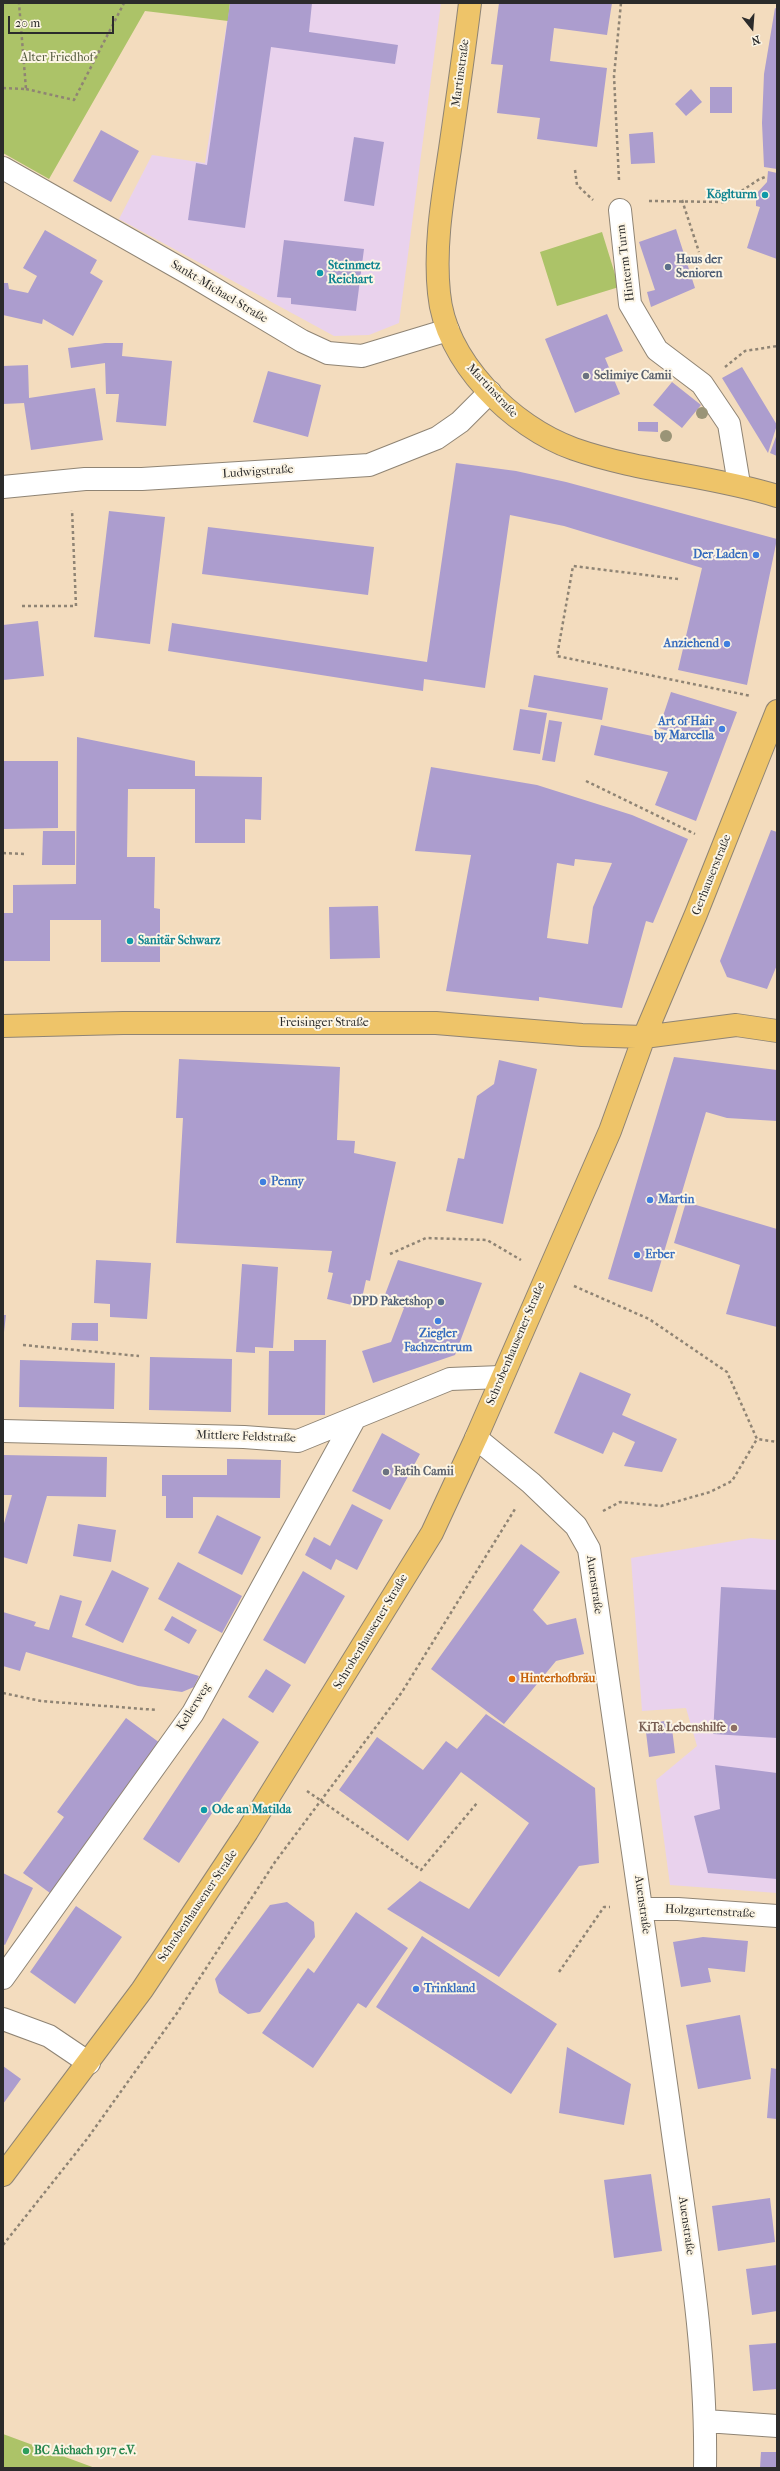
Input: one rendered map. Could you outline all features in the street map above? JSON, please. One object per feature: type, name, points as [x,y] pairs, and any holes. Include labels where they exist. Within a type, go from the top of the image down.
[{"type":"main road","name":"Martinstraße","points":[[470,3],[440,225],[439,294],[448,330],[467,365],[490,392],[516,418],[542,436],[574,449],[621,462],[739,484],[777,496]]},
{"type":"main road","name":"Gerhauserstraße","points":[[644,1037],[777,710]]},
{"type":"main road","name":"Freisinger Straße","points":[[3,1026],[123,1023],[436,1023],[582,1035],[644,1037],[736,1025],[777,1031]]},
{"type":"main road","name":"Schrobenhausener Straße","points":[[3,2175],[89,2063],[147,1984],[247,1832],[432,1533],[476,1438],[501,1377],[610,1131],[644,1037]]},
{"type":"street","name":"Sankt-Michael-Straße","points":[[3,168],[188,273],[302,341],[328,353],[362,356],[448,330]]},
{"type":"street","name":"Hinterm Turm","points":[[620,207],[630,304],[656,350],[702,384],[729,424],[739,484]]},
{"type":"street","name":"Ludwigstraße","points":[[3,487],[71,481],[369,465],[437,438],[460,422],[490,392]]},
{"type":"street","name":"Mittlere Feldstraße","points":[[3,1431],[244,1437],[298,1441],[450,1379],[501,1377]]},
{"type":"street","name":"Kellerweg","points":[[3,1978],[193,1712],[355,1418]]},
{"type":"street","name":"Auenstraße","points":[[476,1438],[531,1483],[576,1526],[589,1549],[642,1909],[698,2314],[706,2421],[705,2468]]},
{"type":"street","name":"Holzgartenstraße","points":[[642,1909],[678,1908],[777,1916]]},
{"type":"street","points":[[3,2019],[49,2036],[89,2063]]},
{"type":"street","points":[[706,2421],[777,2426]]},
{"type":"path","points":[[19,3],[26,89]]},
{"type":"path","points":[[3,88],[26,89],[74,100],[124,3]]},
{"type":"path","points":[[620,207],[614,76],[621,3]]},
{"type":"path","points":[[575,170],[577,185],[595,201],[620,207],[682,200],[725,202],[758,180],[767,176]]},
{"type":"path","points":[[682,200],[699,252]]},
{"type":"path","points":[[702,384],[745,351],[777,346]]},
{"type":"path","points":[[22,606],[76,606],[71,481]]},
{"type":"path","points":[[678,579],[573,566],[557,656],[754,697]]},
{"type":"path","points":[[586,781],[722,847]]},
{"type":"path","points":[[3,853],[25,854]]},
{"type":"path","points":[[390,1254],[426,1238],[487,1240],[546,1274],[649,1319],[727,1372],[757,1439]]},
{"type":"path","points":[[23,1345],[139,1356]]},
{"type":"path","points":[[757,1439],[777,1442]]},
{"type":"path","points":[[576,1526],[620,1502],[661,1506],[710,1492],[732,1481],[757,1439]]},
{"type":"path","points":[[3,2244],[87,2139],[177,2013],[275,1862],[402,1692],[531,1483]]},
{"type":"path","points":[[3,1693],[41,1701],[193,1712]]},
{"type":"path","points":[[283,1774],[421,1870],[477,1803]]},
{"type":"path","points":[[559,1972],[604,1907],[642,1909]]},
{"type":"shaded area","points":[[230,3],[441,3],[399,323],[369,335],[334,336],[119,219],[152,155],[205,163]]},
{"type":"shaded area","name":"KiTa Lebenshilfe","points":[[751,1538],[777,1540],[777,1893],[670,1885],[656,1780],[697,1746],[686,1708],[642,1711],[631,1558]]},
{"type":"green space","name":"Alter Friedhof","points":[[3,3],[230,3],[228,21],[145,11],[49,179],[3,153]]},
{"type":"green space","points":[[602,232],[619,287],[557,306],[540,252]]},
{"type":"green space","name":"BC Aichach 1917 e.V.","points":[[3,2434],[95,2468],[3,2468]]},
{"type":"building","points":[[230,3],[312,3],[309,32],[398,45],[395,64],[271,47],[245,228],[188,220],[196,163],[207,165]]},
{"type":"building","points":[[499,3],[612,3],[607,35],[554,28],[550,61],[607,68],[597,147],[537,139],[540,118],[497,113],[503,65],[491,64]]},
{"type":"building","points":[[775,8],[777,9],[777,169],[764,167],[762,123],[764,74]]},
{"type":"building","points":[[710,87],[732,87],[732,113],[710,113]]},
{"type":"building","points":[[691,89],[702,102],[686,116],[675,104]]},
{"type":"building","points":[[101,130],[139,151],[111,202],[73,181]]},
{"type":"building","points":[[653,132],[655,163],[631,164],[629,134]]},
{"type":"building","points":[[354,137],[384,142],[374,206],[344,201]]},
{"type":"building","points":[[768,171],[777,173],[777,259],[747,248],[760,207],[756,206],[756,194],[767,182]]},
{"type":"building","name":"Haus der Senioren","points":[[676,229],[695,288],[651,307],[647,292],[655,290],[639,242]]},
{"type":"building","points":[[45,230],[97,260],[90,273],[103,281],[73,336],[43,319],[42,324],[3,315],[3,283],[8,283],[9,289],[28,293],[37,276],[23,268]]},
{"type":"building","name":"Steinmetz Reichart","points":[[284,240],[364,249],[356,311],[291,304],[291,298],[277,297]]},
{"type":"building","name":"Selimiye Camii","points":[[607,314],[623,351],[605,358],[620,394],[575,413],[545,339]]},
{"type":"building","points":[[105,343],[123,343],[122,356],[172,361],[166,426],[116,422],[119,394],[106,394],[105,363],[71,368],[68,348]]},
{"type":"building","points":[[28,365],[29,398],[95,388],[103,440],[31,450],[24,403],[3,404],[3,366]]},
{"type":"building","points":[[742,367],[777,425],[768,453],[722,378]]},
{"type":"building","points":[[268,371],[321,385],[308,437],[253,422]]},
{"type":"building","points":[[672,382],[701,405],[682,428],[653,405]]},
{"type":"building","points":[[638,422],[658,422],[658,432],[638,431]]},
{"type":"building","points":[[777,434],[777,456],[770,453]]},
{"type":"building","points":[[456,463],[516,471],[566,482],[777,539],[747,685],[678,670],[702,568],[564,526],[510,515],[485,688],[424,679],[423,691],[168,651],[172,623],[427,662]]},
{"type":"building","points":[[109,511],[165,517],[150,644],[94,637]]},
{"type":"building","points":[[208,527],[374,547],[368,595],[202,574]]},
{"type":"building","points":[[38,621],[44,676],[3,680],[3,625]]},
{"type":"building","points":[[534,675],[608,688],[602,720],[528,707]]},
{"type":"building","points":[[671,692],[737,712],[696,821],[655,805],[668,772],[594,755],[601,725],[680,742],[682,736],[659,728]]},
{"type":"building","points":[[520,709],[547,713],[540,754],[513,750]]},
{"type":"building","points":[[549,720],[562,722],[555,762],[542,760]]},
{"type":"building","points":[[77,737],[195,761],[195,776],[262,777],[261,820],[245,819],[245,843],[195,843],[195,789],[128,789],[127,857],[155,857],[154,908],[160,909],[160,962],[101,962],[101,920],[50,920],[50,961],[3,961],[3,913],[13,913],[13,885],[76,884]]},
{"type":"building","points":[[3,761],[58,761],[58,828],[3,829]]},
{"type":"building","points":[[431,767],[537,785],[632,815],[688,839],[653,923],[646,921],[622,1008],[539,997],[539,1001],[446,991],[471,855],[415,851]],"holes":[[[575,859],[612,863],[593,907],[588,944],[547,938],[557,863],[574,866]]]},
{"type":"building","points":[[771,830],[777,832],[777,965],[767,989],[727,977],[720,961]]},
{"type":"building","points":[[43,831],[75,831],[75,865],[42,865]]},
{"type":"building","points":[[378,906],[380,958],[330,959],[329,907]]},
{"type":"building","points":[[674,1057],[777,1070],[777,1121],[727,1118],[706,1112],[652,1292],[608,1279]]},
{"type":"building","name":"Penny","points":[[179,1059],[340,1067],[337,1140],[355,1141],[354,1153],[396,1162],[370,1281],[366,1280],[360,1307],[327,1299],[333,1273],[328,1272],[332,1251],[176,1243],[183,1118],[176,1118]]},
{"type":"building","points":[[499,1060],[537,1069],[503,1224],[446,1211],[458,1158],[464,1159],[477,1096],[494,1084]]},
{"type":"building","points":[[686,1202],[777,1229],[777,1327],[726,1314],[740,1265],[674,1243]]},
{"type":"building","points":[[96,1260],[151,1263],[147,1319],[110,1317],[110,1304],[94,1303]]},
{"type":"building","points":[[398,1260],[482,1283],[455,1355],[373,1383],[362,1351],[391,1342],[404,1308],[383,1300]]},
{"type":"building","points":[[242,1264],[278,1267],[273,1348],[255,1347],[255,1353],[236,1352]]},
{"type":"building","points":[[3,1315],[6,1315],[4,1332],[3,1332]]},
{"type":"building","points":[[72,1323],[98,1323],[98,1341],[71,1340]]},
{"type":"building","points":[[294,1340],[326,1340],[325,1415],[268,1415],[269,1351],[294,1351]]},
{"type":"building","points":[[150,1357],[232,1359],[231,1412],[149,1410]]},
{"type":"building","points":[[20,1360],[115,1363],[114,1409],[19,1407]]},
{"type":"building","points":[[580,1372],[631,1394],[622,1415],[677,1439],[662,1472],[624,1466],[635,1442],[613,1432],[603,1454],[554,1433]]},
{"type":"building","name":"Fatih Camii","points":[[382,1433],[420,1454],[390,1510],[352,1491]]},
{"type":"building","points":[[3,1455],[107,1457],[106,1497],[47,1496],[27,1564],[3,1557],[3,1527],[12,1495],[3,1495]]},
{"type":"building","points":[[227,1459],[281,1460],[280,1498],[193,1497],[193,1518],[166,1518],[166,1496],[162,1496],[162,1475],[227,1475]]},
{"type":"building","points":[[352,1504],[383,1520],[357,1570],[336,1559],[331,1570],[305,1555],[314,1537],[330,1546]]},
{"type":"building","points":[[217,1515],[261,1537],[242,1575],[198,1553]]},
{"type":"building","points":[[78,1524],[116,1530],[111,1562],[73,1556]]},
{"type":"building","points":[[521,1544],[560,1572],[533,1610],[547,1625],[576,1618],[584,1654],[556,1661],[504,1724],[431,1669]]},
{"type":"building","points":[[178,1562],[242,1596],[222,1633],[158,1599]]},
{"type":"building","points":[[112,1570],[149,1588],[123,1643],[85,1625]]},
{"type":"building","points":[[303,1571],[345,1596],[305,1664],[263,1640]]},
{"type":"building","points":[[721,1587],[777,1590],[777,1738],[713,1734]]},
{"type":"building","points":[[60,1595],[82,1601],[72,1637],[199,1676],[194,1687],[182,1692],[138,1686],[26,1652],[20,1671],[3,1666],[3,1612],[36,1622],[34,1626],[49,1630]]},
{"type":"building","points":[[172,1616],[197,1630],[189,1644],[164,1630]]},
{"type":"building","points":[[266,1669],[291,1685],[273,1713],[248,1697]]},
{"type":"building","points":[[486,1714],[595,1788],[599,1863],[579,1866],[499,1977],[387,1909],[420,1881],[469,1909],[529,1823],[461,1772],[408,1841],[339,1790],[377,1737],[423,1770],[446,1741],[457,1749]]},
{"type":"building","points":[[126,1718],[160,1743],[50,1893],[23,1873],[64,1817],[57,1812]]},
{"type":"building","points":[[223,1718],[259,1742],[179,1863],[143,1839]]},
{"type":"building","points":[[671,1720],[675,1753],[649,1757],[645,1724]]},
{"type":"building","points":[[715,1765],[777,1773],[777,1879],[708,1873],[694,1816],[720,1809]]},
{"type":"building","points":[[3,1873],[33,1888],[5,1945],[3,1944]]},
{"type":"building","points":[[287,1902],[314,1922],[315,1937],[260,2012],[248,2014],[219,1993],[215,1979],[270,1905]]},
{"type":"building","points":[[76,1906],[122,1937],[75,2004],[30,1972]]},
{"type":"building","points":[[356,1912],[408,1948],[366,2008],[358,2003],[313,2068],[262,2033],[308,1968],[314,1973]]},
{"type":"building","points":[[422,1936],[557,2024],[511,2094],[376,2007]]},
{"type":"building","points":[[703,1937],[748,1941],[745,1972],[708,1968],[711,1982],[681,1987],[673,1942]]},
{"type":"building","points":[[740,2015],[751,2079],[698,2089],[686,2025]]},
{"type":"building","points":[[567,2047],[631,2084],[624,2125],[559,2113]]},
{"type":"building","points":[[3,2066],[21,2079],[3,2104]]},
{"type":"building","points":[[771,2068],[777,2069],[777,2119],[767,2118]]},
{"type":"building","points":[[651,2174],[662,2251],[614,2258],[604,2180]]},
{"type":"building","points":[[770,2198],[775,2242],[718,2251],[712,2206]]},
{"type":"building","points":[[777,2265],[777,2311],[752,2315],[746,2269]]},
{"type":"building","points":[[777,2343],[777,2389],[753,2391],[749,2345]]},
{"type":"building","points":[[761,2452],[777,2452],[777,2468],[760,2468]]},
{"type":"place","name":"Köglturm","points":[[765,195]]},
{"type":"place","name":"Haus der Senioren","points":[[668,267]]},
{"type":"place","name":"Steinmetz Reichart","points":[[320,273]]},
{"type":"place","name":"Selimiye Camii","points":[[586,376]]},
{"type":"place","name":"Der Laden","points":[[756,555]]},
{"type":"place","name":"Anziehend","points":[[727,644]]},
{"type":"place","name":"Art of Hair by Marcella","points":[[722,729]]},
{"type":"place","name":"Sanitär Schwarz","points":[[130,941]]},
{"type":"place","name":"Penny","points":[[263,1182]]},
{"type":"place","name":"Martin","points":[[650,1200]]},
{"type":"place","name":"Erber","points":[[637,1255]]},
{"type":"place","name":"DPD Paketshop","points":[[441,1302]]},
{"type":"place","name":"Ziegler Fachzentrum","points":[[438,1321]]},
{"type":"place","name":"Fatih Camii","points":[[386,1472]]},
{"type":"place","name":"Hinterhofbräu","points":[[512,1679]]},
{"type":"place","name":"KiTa Lebenshilfe","points":[[734,1728]]},
{"type":"place","name":"Ode an Matilda","points":[[204,1810]]},
{"type":"place","name":"Trinkland","points":[[416,1989]]},
{"type":"place","name":"BC Aichach 1917 e.V.","points":[[26,2451]]}]
